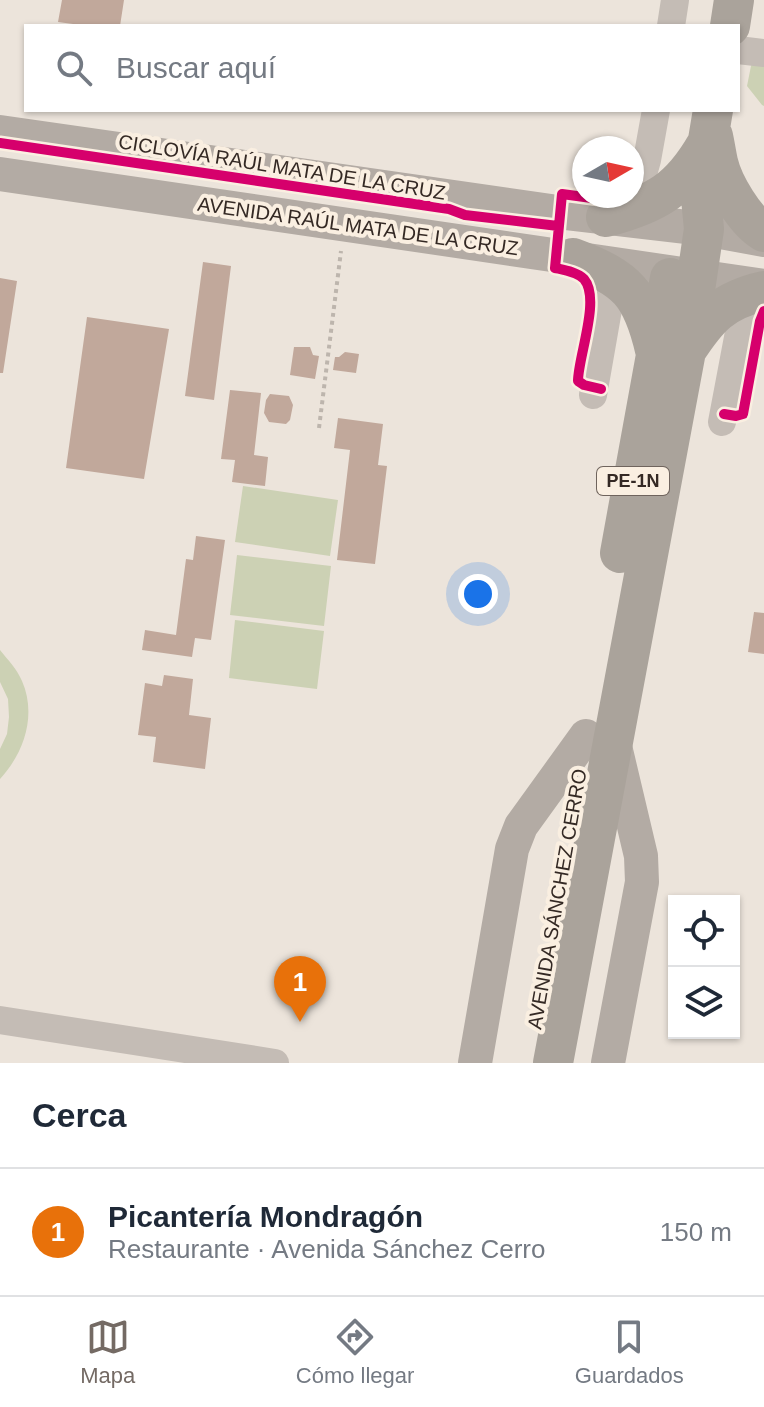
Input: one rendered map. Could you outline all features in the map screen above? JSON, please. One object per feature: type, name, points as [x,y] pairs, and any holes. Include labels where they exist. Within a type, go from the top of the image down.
[{"type":"highway","points":[[730,24],[734,0]]},
{"type":"highway","points":[[620,213],[653,201],[685,177],[711,125]]},
{"type":"highway","points":[[711,125],[718,165],[728,186],[737,202],[762,224]]},
{"type":"highway","name":"AVENIDA SÁNCHEZ CERRO","points":[[528,1063],[600,737],[711,125]]},
{"type":"highway","points":[[573,258],[614,275],[639,305],[650,329],[671,352],[713,315],[758,290]]},
{"type":"highway","name":"AVENIDA SÁNCHEZ CERRO","points":[[553,1063],[600,737]]},
{"type":"main road","name":"AVENIDA RAÚL MATA DE LA CRUZ","points":[[0,132],[558,212],[620,213],[691,228],[762,224]]},
{"type":"main road","name":"AVENIDA RAÚL MATA DE LA CRUZ","points":[[0,174],[684,274],[758,290]]},
{"type":"main road","name":"AVENIDA SÁNCHEZ CERRO","points":[[475,1063],[512,849],[521,826],[600,737],[641,856],[642,882],[608,1063]]},
{"type":"street","points":[[671,24],[675,0]]},
{"type":"street","points":[[740,50],[764,53]]},
{"type":"street","points":[[620,213],[647,160],[656,112]]},
{"type":"street","points":[[593,395],[614,275]]},
{"type":"street","points":[[722,422],[758,290]]},
{"type":"street","points":[[0,1020],[275,1063]]},
{"type":"path","points":[[319,428],[343,241]]},
{"type":"green space","points":[[752,61],[764,63],[764,106],[747,86]]},
{"type":"green space","points":[[243,486],[338,500],[330,556],[235,542]]},
{"type":"green space","points":[[237,555],[331,566],[324,626],[230,615]]},
{"type":"green space","points":[[235,620],[324,631],[317,689],[229,678]]},
{"type":"green space","points":[[0,650],[20,677],[26,694],[28,720],[16,758],[0,779],[0,749],[7,734],[9,717],[8,699],[0,682]]},
{"type":"building","points":[[62,0],[124,0],[120,24],[58,22]]},
{"type":"building","points":[[203,262],[231,266],[214,400],[185,396]]},
{"type":"building","points":[[0,278],[17,281],[3,373],[0,373]]},
{"type":"building","points":[[87,317],[169,329],[144,479],[66,468]]},
{"type":"building","points":[[294,347],[310,347],[313,355],[319,356],[315,379],[290,375]]},
{"type":"building","points":[[345,352],[359,354],[356,373],[333,370],[335,357]]},
{"type":"building","points":[[230,390],[261,393],[254,455],[268,457],[265,486],[232,482],[235,460],[221,459]]},
{"type":"building","points":[[270,394],[289,396],[293,405],[286,424],[269,422],[264,413]]},
{"type":"building","points":[[338,418],[383,424],[378,465],[387,466],[375,564],[337,560],[350,450],[334,448]]},
{"type":"building","points":[[196,536],[225,540],[211,640],[195,638],[192,657],[142,650],[145,630],[176,635],[186,559],[193,560]]},
{"type":"building","points":[[754,612],[764,613],[764,654],[748,652]]},
{"type":"building","points":[[164,675],[193,679],[189,715],[211,718],[205,769],[153,762],[156,737],[138,735],[145,683],[162,686]]},
{"type":"cycle path","name":"CICLOVÍA RAÚL MATA DE LA CRUZ","points":[[0,143],[449,209],[465,215],[558,226]]},
{"type":"cycle path","points":[[572,195],[562,194],[555,268],[581,277],[589,288],[590,314],[578,381],[601,389]]},
{"type":"cycle path","points":[[724,414],[743,414],[764,311]]},
{"type":"place","name":"Picantería Mondragón","points":[[300,1022]]}]
